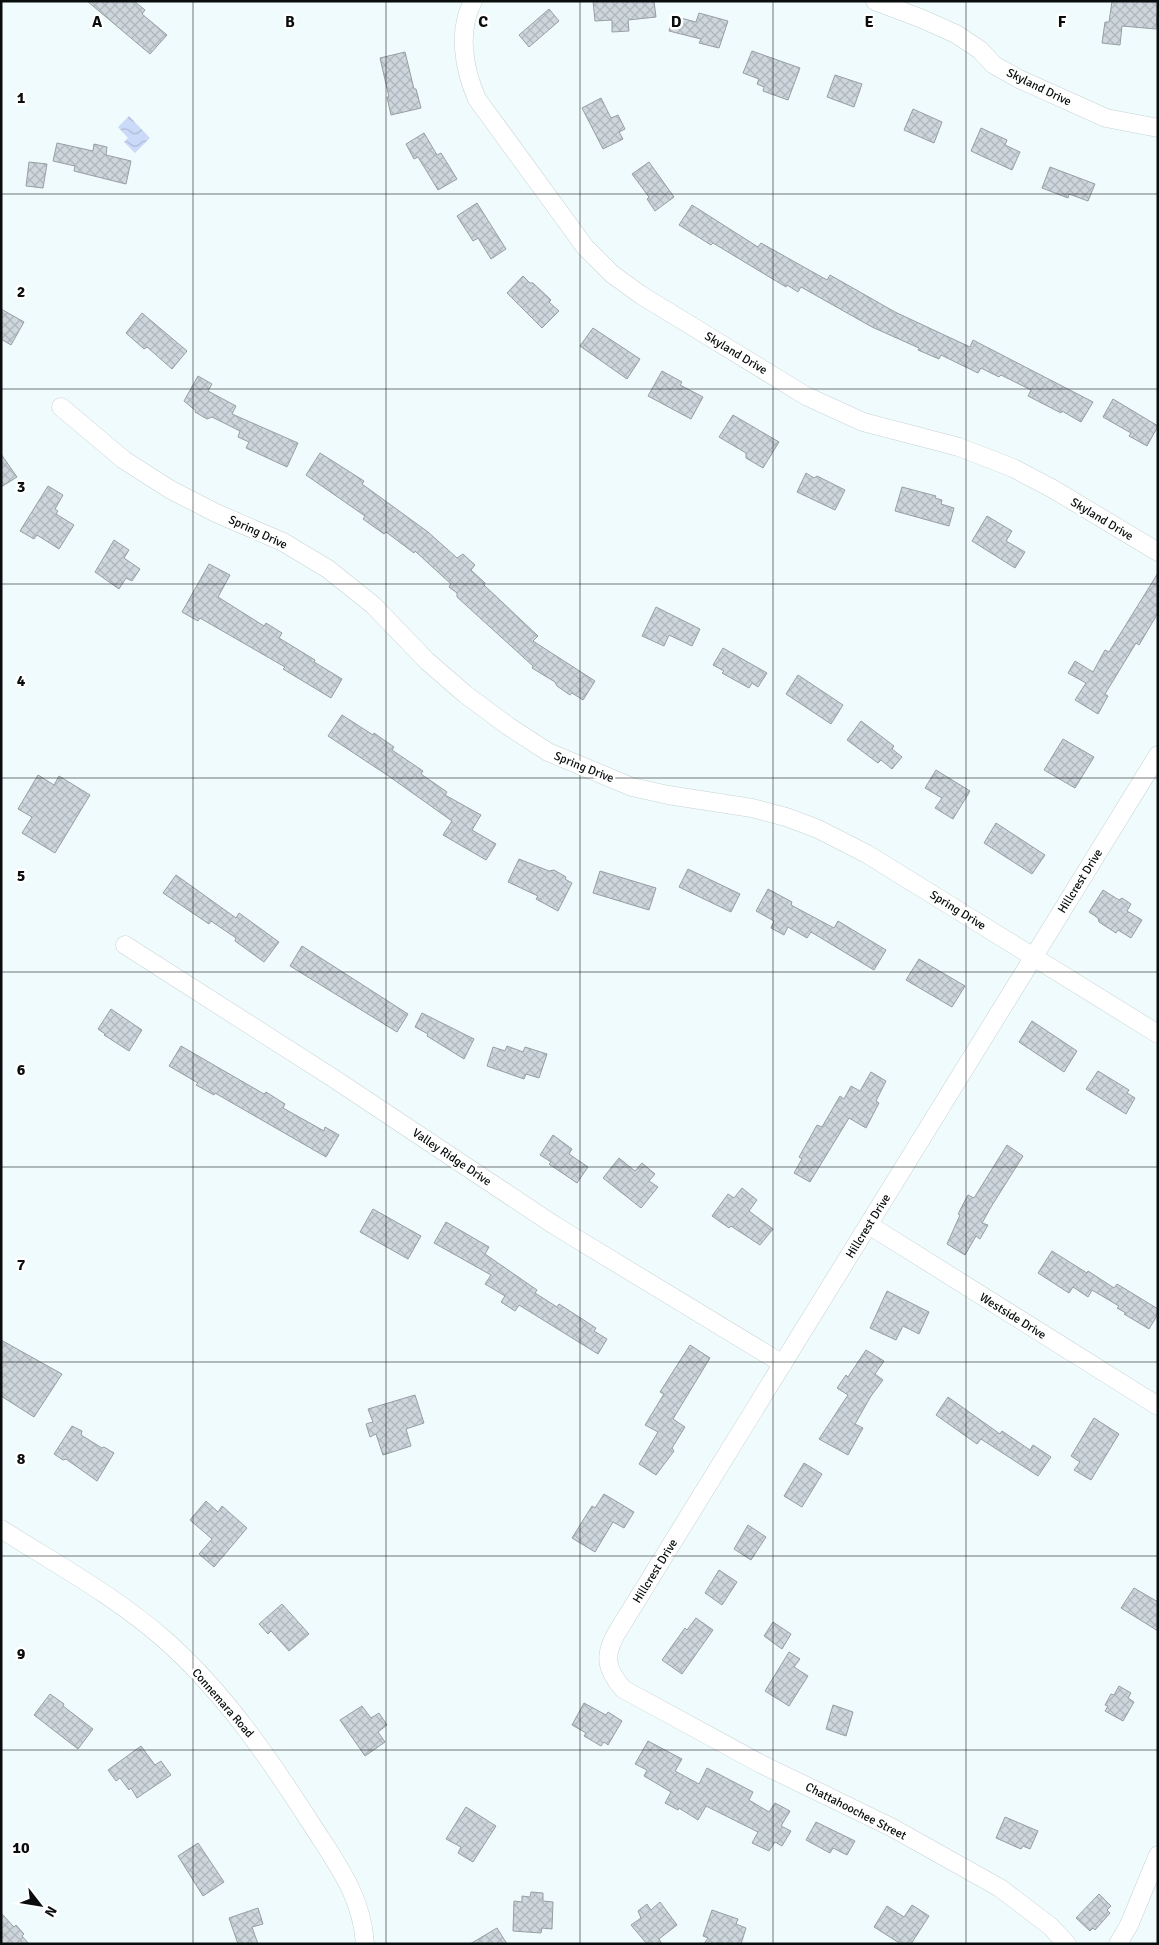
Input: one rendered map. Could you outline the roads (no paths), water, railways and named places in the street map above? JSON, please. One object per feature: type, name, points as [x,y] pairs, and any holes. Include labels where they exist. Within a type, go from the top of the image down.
[{"type":"street","name":"Skyland Drive","points":[[473,1],[465,27],[464,46],[468,73],[477,99],[585,247],[612,274],[640,295],[806,396],[863,422],[959,447],[1013,468],[1053,489],[1158,552]]},
{"type":"street","name":"Skyland Drive","points":[[875,1],[956,34],[980,50],[994,65],[1019,79],[1106,118],[1158,128]]},
{"type":"street","name":"Spring Drive","points":[[61,407],[124,460],[171,490],[216,513],[283,542],[328,569],[373,605],[428,661],[465,694],[508,726],[548,752],[632,786],[668,795],[752,808],[786,817],[818,829],[867,854],[1158,1034]]},
{"type":"street","name":"Hillcrest Drive","points":[[634,1695],[624,1689],[611,1675],[607,1659],[612,1642],[1158,755]]},
{"type":"street","name":"Valley Ridge Drive","points":[[125,945],[333,1078],[554,1225],[783,1364]]},
{"type":"street","name":"Westside Drive","points":[[868,1225],[1158,1406]]},
{"type":"street","name":"Connemara Road","points":[[1,1530],[124,1608],[164,1639],[206,1680],[246,1727],[351,1886],[364,1928],[365,1944]]},
{"type":"street","name":"Chattahoochee Street","points":[[634,1695],[762,1764],[891,1827],[1000,1888],[1050,1926],[1066,1944]]},
{"type":"street","points":[[1118,1944],[1129,1925],[1158,1855]]},
{"type":"water","points":[[129,116],[150,138],[135,153],[124,142],[128,138],[118,127]]}]
